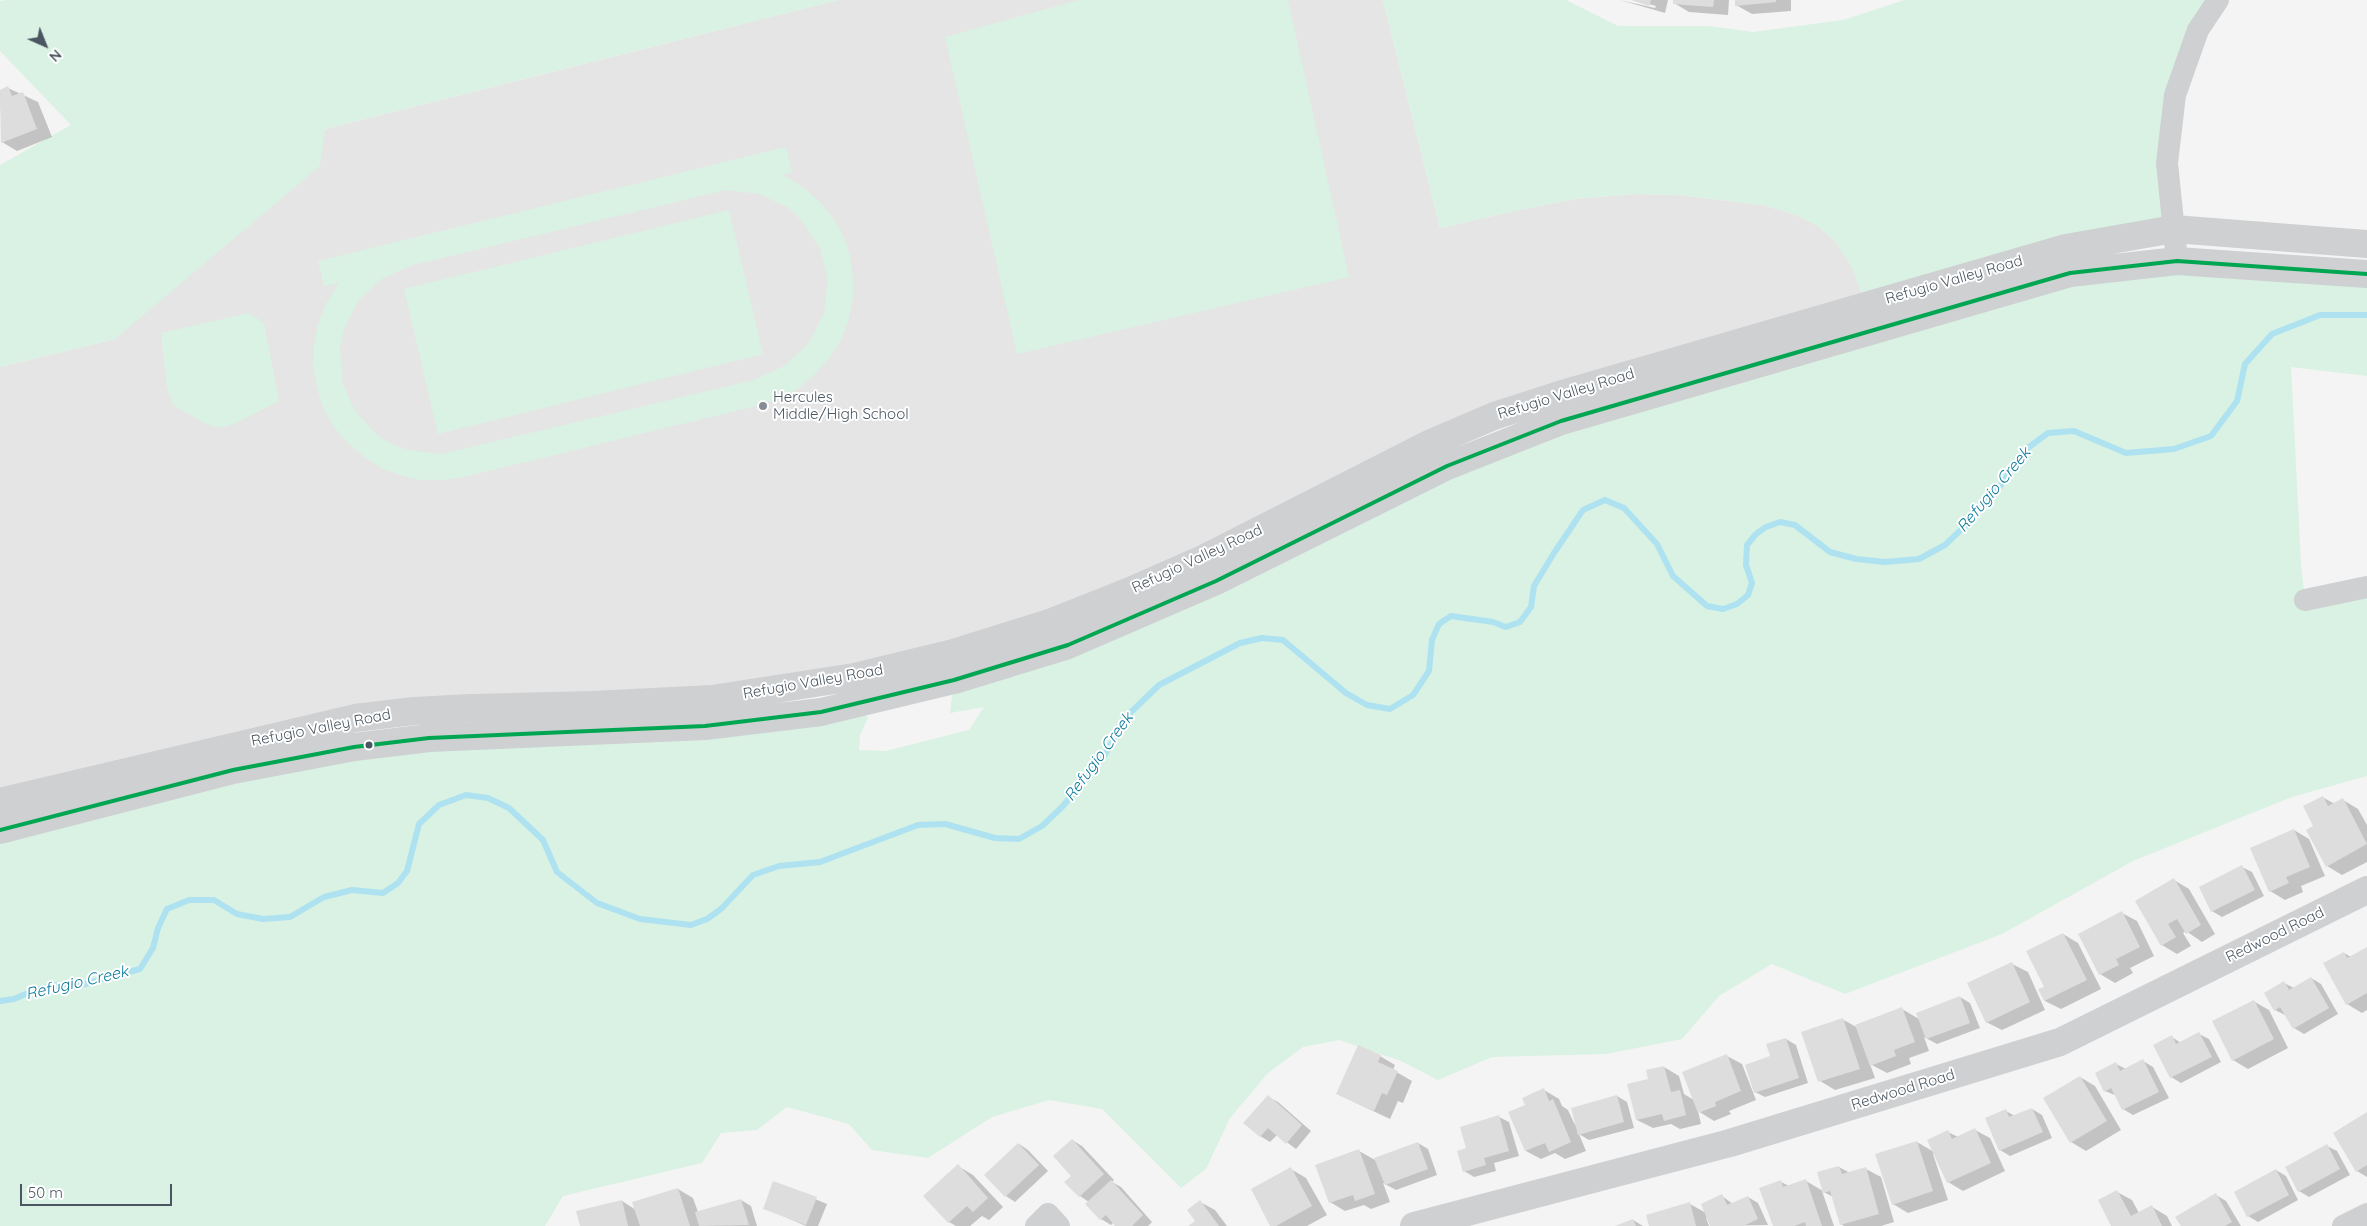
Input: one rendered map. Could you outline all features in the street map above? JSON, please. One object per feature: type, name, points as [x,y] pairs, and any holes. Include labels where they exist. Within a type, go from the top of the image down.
[{"type":"street","points":[[2177,262],[2167,163],[2175,95],[2198,30],[2218,0]]},
{"type":"street","name":"Refugio Valley Road","points":[[0,802],[355,718],[414,711],[712,699],[817,684],[953,653],[1052,622],[1206,558],[1431,443],[1494,416],[1558,395],[2066,248],[2174,229],[2367,244]]},
{"type":"street","name":"Refugio Valley Road","points":[[0,830],[233,770],[354,748],[429,738],[705,726],[821,712],[954,680],[1068,645],[1216,580],[1447,466],[1561,421],[2070,273],[2177,262],[2367,274]]},
{"type":"street","points":[[2305,600],[2367,587]]},
{"type":"street","name":"Redwood Road","points":[[1416,1226],[1730,1142],[2060,1042],[2367,890]]},
{"type":"street","points":[[1036,1226],[1048,1214],[1059,1226]]},
{"type":"street","points":[[2343,1226],[2367,1214]]},
{"type":"shaded area","name":"Hercules Middle/High School","points":[[838,0],[1383,0],[1440,228],[1575,199],[1634,194],[1678,195],[1763,205],[1796,215],[1818,226],[1835,241],[1852,267],[1866,306],[1559,395],[1206,558],[854,677],[471,708],[0,802],[0,367],[115,339],[325,129]]},
{"type":"green space","points":[[838,0],[325,129],[320,166],[115,339],[0,367],[0,165],[71,125],[0,51],[0,1]]},
{"type":"green space","points":[[1079,0],[1288,0],[1349,277],[1017,354],[945,37]]},
{"type":"green space","points":[[1383,0],[1566,0],[1618,26],[1709,26],[1753,32],[1843,20],[1905,0],[2218,0],[2175,95],[2174,229],[1866,306],[1852,267],[1835,241],[1818,226],[1796,215],[1763,205],[1678,195],[1634,194],[1575,199],[1440,228]]},
{"type":"green space","points":[[786,147],[792,172],[783,175],[804,188],[820,202],[833,218],[844,237],[850,257],[853,299],[841,340],[829,359],[799,388],[780,398],[760,405],[464,477],[443,480],[421,480],[381,468],[363,456],[333,426],[323,407],[313,366],[314,345],[318,324],[326,304],[339,283],[324,286],[318,261]],"holes":[[[726,190],[759,194],[789,208],[801,220],[820,248],[828,280],[824,313],[809,343],[784,366],[754,380],[441,454],[408,450],[392,444],[378,436],[355,411],[342,381],[340,347],[343,331],[358,301],[383,278],[413,265]]]},
{"type":"green space","points":[[729,210],[763,354],[438,434],[404,289]]},
{"type":"green space","points":[[2070,273],[2367,274],[2367,376],[2291,367],[2301,564],[2305,600],[2367,587],[2367,776],[2292,797],[2133,861],[2002,934],[1845,994],[1772,964],[1719,996],[1682,1039],[1606,1054],[1492,1057],[1438,1080],[1401,1061],[1339,1040],[1303,1047],[1268,1073],[1230,1118],[1206,1169],[1181,1188],[1102,1109],[1049,1100],[992,1117],[928,1158],[872,1150],[849,1124],[787,1107],[757,1130],[721,1133],[702,1163],[563,1196],[545,1226],[0,1226],[0,830],[233,770],[858,703],[868,718],[860,735],[859,750],[886,751],[969,730],[984,707],[950,713],[954,680],[1447,466]]},
{"type":"green space","points":[[249,313],[264,323],[279,401],[234,424],[220,428],[206,424],[173,405],[167,388],[161,333]]},
{"type":"building","points":[[1631,0],[1651,0],[1649,6]]},
{"type":"building","points":[[1673,0],[1714,0],[1713,7],[1673,4]]},
{"type":"building","points":[[1735,0],[1776,0],[1776,2],[1735,6]]},
{"type":"building","points":[[8,86],[12,96],[23,92],[37,129],[1,143],[0,90]]},
{"type":"building","points":[[2323,796],[2328,806],[2343,798],[2367,844],[2326,867],[2306,830],[2313,826],[2303,806]]},
{"type":"building","points":[[2294,829],[2310,867],[2286,877],[2289,883],[2269,892],[2250,848]]},
{"type":"building","points":[[2242,865],[2255,890],[2211,912],[2199,887]]},
{"type":"building","points":[[2174,878],[2201,925],[2186,934],[2177,919],[2168,924],[2176,937],[2161,946],[2135,901]]},
{"type":"building","points":[[2122,911],[2140,947],[2116,959],[2119,965],[2099,975],[2078,934]]},
{"type":"building","points":[[2063,933],[2087,980],[2044,1001],[2038,989],[2044,987],[2026,951]]},
{"type":"building","points":[[2367,947],[2367,993],[2346,1005],[2323,963],[2344,952],[2347,958]]},
{"type":"building","points":[[2012,962],[2030,1002],[1986,1023],[1967,983]]},
{"type":"building","points":[[2311,977],[2329,1008],[2293,1029],[2280,1007],[2274,1011],[2264,993],[2284,981],[2289,990]]},
{"type":"building","points":[[1960,996],[1970,1023],[1926,1039],[1916,1013]]},
{"type":"building","points":[[2254,1000],[2274,1039],[2232,1061],[2212,1021]]},
{"type":"building","points":[[1902,1007],[1915,1042],[1894,1050],[1896,1056],[1870,1066],[1855,1025]]},
{"type":"building","points":[[1843,1018],[1860,1069],[1818,1082],[1801,1032]]},
{"type":"building","points":[[2199,1032],[2212,1057],[2170,1078],[2153,1045],[2172,1035],[2176,1044]]},
{"type":"building","points":[[1786,1038],[1799,1078],[1754,1093],[1745,1065],[1770,1056],[1766,1044]]},
{"type":"building","points":[[1358,1045],[1381,1055],[1378,1062],[1398,1071],[1387,1095],[1382,1093],[1374,1111],[1336,1094]]},
{"type":"building","points":[[1727,1054],[1741,1091],[1715,1102],[1716,1106],[1698,1113],[1682,1072]]},
{"type":"building","points":[[2143,1059],[2159,1092],[2122,1110],[2111,1088],[2104,1092],[2095,1073],[2116,1062],[2120,1071]]},
{"type":"building","points":[[1664,1066],[1671,1092],[1680,1090],[1686,1115],[1664,1121],[1662,1114],[1636,1120],[1627,1084],[1648,1079],[1646,1070]]},
{"type":"building","points":[[2080,1076],[2107,1121],[2070,1143],[2043,1098]]},
{"type":"building","points":[[1544,1088],[1549,1101],[1553,1099],[1571,1142],[1549,1152],[1545,1143],[1525,1151],[1508,1112],[1525,1105],[1522,1098]]},
{"type":"building","points":[[1268,1095],[1302,1125],[1286,1144],[1268,1128],[1260,1137],[1243,1123]]},
{"type":"building","points":[[1617,1095],[1624,1122],[1578,1135],[1571,1108]]},
{"type":"building","points":[[2032,1108],[2043,1132],[1999,1151],[1985,1118],[2006,1109],[2009,1117]]},
{"type":"building","points":[[2367,1112],[2367,1165],[2356,1172],[2333,1133]]},
{"type":"building","points":[[1499,1115],[1509,1151],[1484,1158],[1486,1165],[1463,1172],[1457,1151],[1466,1148],[1460,1127]]},
{"type":"building","points":[[1975,1128],[1991,1163],[1947,1183],[1927,1140],[1948,1130],[1952,1139]]},
{"type":"building","points":[[1072,1139],[1104,1174],[1079,1197],[1064,1182],[1071,1176],[1053,1156]]},
{"type":"building","points":[[1917,1141],[1933,1191],[1892,1205],[1875,1154]]},
{"type":"building","points":[[1418,1142],[1428,1169],[1385,1185],[1374,1158]]},
{"type":"building","points":[[1018,1143],[1039,1165],[1005,1197],[984,1175]]},
{"type":"building","points":[[2327,1144],[2340,1169],[2298,1192],[2285,1167]]},
{"type":"building","points":[[1359,1149],[1375,1194],[1355,1201],[1353,1195],[1329,1203],[1315,1165]]},
{"type":"building","points":[[958,1164],[988,1198],[973,1212],[967,1206],[948,1223],[923,1196]]},
{"type":"building","points":[[1839,1166],[1842,1174],[1866,1167],[1879,1214],[1840,1225],[1830,1191],[1823,1193],[1817,1172]]},
{"type":"building","points":[[1291,1167],[1312,1206],[1276,1226],[1270,1226],[1251,1189]]},
{"type":"building","points":[[2276,1169],[2289,1195],[2247,1217],[2234,1192]]},
{"type":"building","points":[[1806,1179],[1822,1226],[1806,1226],[1805,1222],[1794,1226],[1773,1226],[1759,1188],[1781,1180],[1783,1187]]},
{"type":"building","points":[[1111,1180],[1143,1215],[1132,1226],[1115,1226],[1106,1215],[1100,1220],[1085,1204]]},
{"type":"building","points":[[773,1181],[817,1197],[806,1225],[763,1209]]},
{"type":"building","points":[[678,1188],[690,1226],[640,1226],[632,1202]]},
{"type":"building","points":[[2117,1190],[2131,1216],[2152,1205],[2162,1226],[2111,1226],[2098,1200]]},
{"type":"building","points":[[2216,1193],[2232,1222],[2225,1226],[2181,1226],[2175,1217]]},
{"type":"building","points":[[1722,1194],[1727,1205],[1748,1196],[1758,1219],[1743,1226],[1710,1226],[1701,1204]]},
{"type":"building","points":[[741,1199],[749,1225],[699,1226],[695,1212]]},
{"type":"building","points":[[622,1200],[628,1226],[580,1226],[576,1211]]},
{"type":"building","points":[[1200,1200],[1219,1226],[1188,1226],[1195,1221],[1187,1210]]},
{"type":"building","points":[[1690,1202],[1696,1226],[1649,1226],[1646,1215]]},
{"type":"building","points":[[1633,1219],[1636,1226],[1615,1226]]},
{"type":"waterway","name":"Refugio Creek","points":[[0,1001],[14,999],[35,990],[58,985],[85,984],[140,969],[153,948],[158,928],[167,909],[189,900],[214,900],[237,914],[263,919],[290,917],[324,897],[352,890],[383,893],[398,883],[407,871],[419,824],[439,805],[466,795],[488,798],[509,808],[543,840],[557,872],[597,903],[640,919],[691,925],[707,919],[721,909],[753,875],[779,866],[820,862],[918,825],[945,824],[995,838],[1019,839],[1042,826],[1062,807],[1103,758],[1127,716],[1159,685],[1240,643],[1262,638],[1283,640],[1346,693],[1367,705],[1390,709],[1413,695],[1429,671],[1432,640],[1439,624],[1451,616],[1493,622],[1506,627],[1520,622],[1531,607],[1534,586],[1583,510],[1605,500],[1624,508],[1657,544],[1673,576],[1707,606],[1723,609],[1737,604],[1748,595],[1752,583],[1746,565],[1747,545],[1756,534],[1766,527],[1780,522],[1795,525],[1830,552],[1856,559],[1885,562],[1919,559],[1945,545],[1966,525],[2001,485],[2025,450],[2048,433],[2074,431],[2126,453],[2174,449],[2211,436],[2237,401],[2245,364],[2272,334],[2320,315],[2367,315]]},
{"type":"transit line","points":[[0,830],[233,770],[354,747],[429,738],[705,726],[821,712],[954,680],[1068,645],[1216,581],[1447,466],[1561,421],[2070,273],[2177,261],[2367,274]]},
{"type":"place","name":"Hercules Middle/High School","points":[[763,406]]}]
